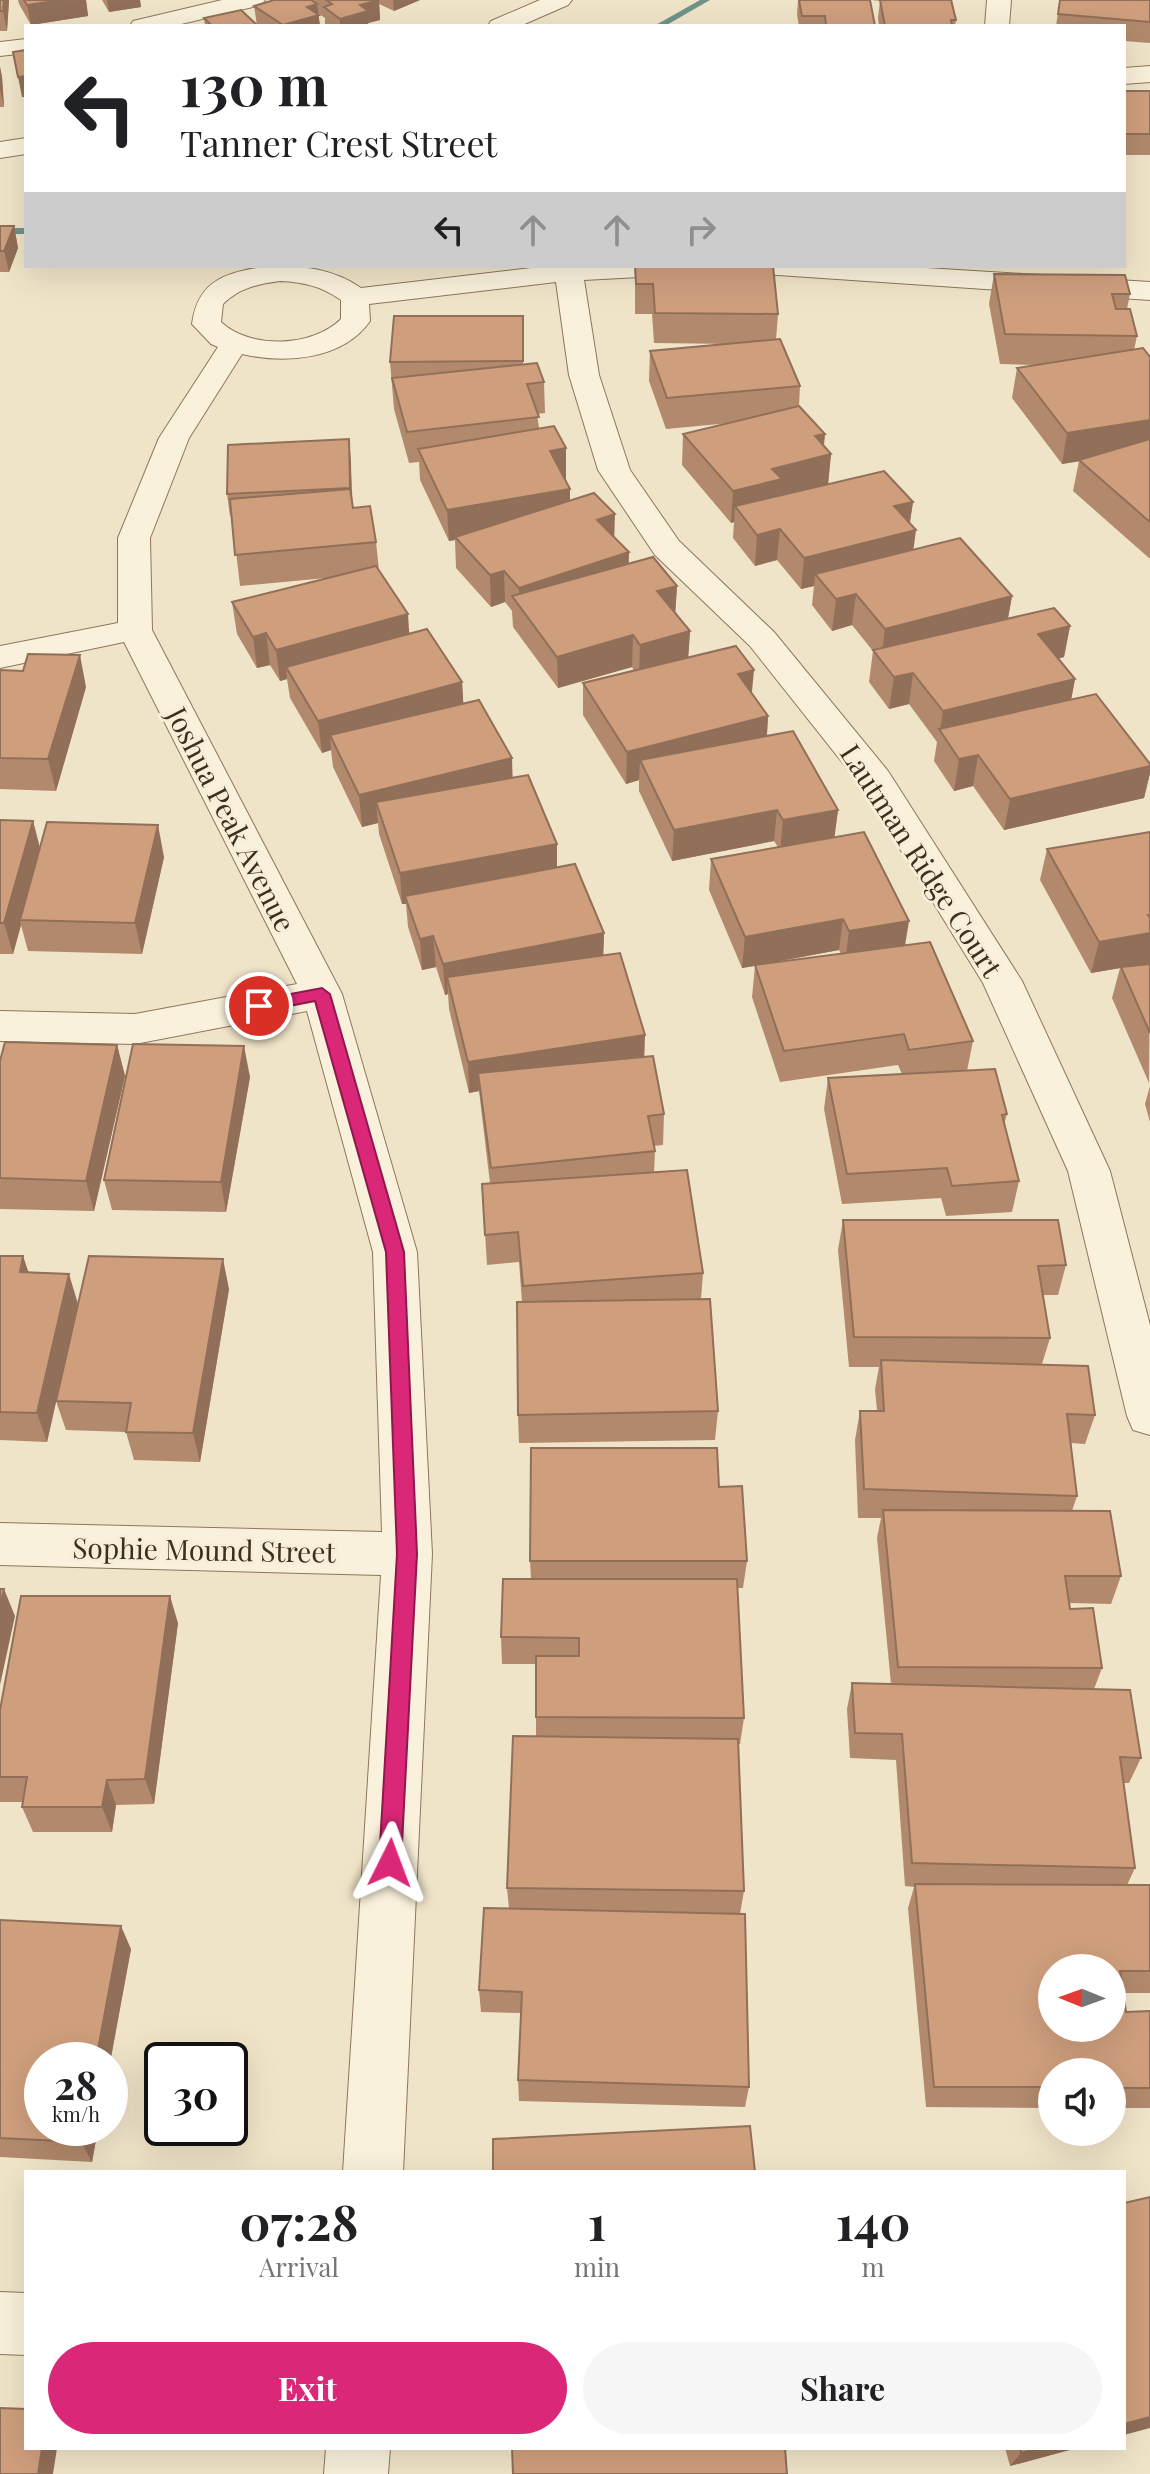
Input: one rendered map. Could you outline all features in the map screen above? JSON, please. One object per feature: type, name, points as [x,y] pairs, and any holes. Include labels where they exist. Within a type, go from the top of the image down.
[{"type":"street","points":[[151,24],[253,0]]},
{"type":"street","points":[[505,24],[560,0]]},
{"type":"street","points":[[997,24],[999,0]]},
{"type":"street","points":[[0,49],[24,46]]},
{"type":"street","points":[[1126,76],[1150,74]]},
{"type":"street","points":[[0,150],[24,146]]},
{"type":"street","points":[[355,297],[569,272],[653,268]]},
{"type":"street","points":[[794,268],[1150,291]]},
{"type":"street","points":[[256,271],[319,276],[336,281],[355,297],[358,306],[353,324],[331,340],[305,348],[273,351],[234,344],[210,328],[205,318],[206,307],[226,288],[256,271]]},
{"type":"street","name":"Lautman Ridge Court","points":[[569,272],[584,375],[614,470],[667,548],[762,639],[875,779],[1002,981],[1089,1171],[1150,1416]]},
{"type":"street","name":"Joshua Peak Avenue","points":[[234,344],[174,438],[134,538],[135,630],[322,994],[395,1252],[407,1554],[373,2170]]},
{"type":"street","points":[[0,657],[135,630]]},
{"type":"street","points":[[0,1026],[135,1029],[322,994]]},
{"type":"street","name":"Sophie Mound Street","points":[[0,1544],[407,1554]]},
{"type":"street","points":[[0,2323],[24,2324]]},
{"type":"street","points":[[356,2474],[358,2450]]},
{"type":"building","points":[[24,0],[62,0],[27,5]]},
{"type":"building","points":[[274,0],[311,0],[317,4],[307,7],[319,15],[281,24],[254,6]]},
{"type":"building","points":[[326,0],[379,0],[360,5],[368,11],[340,19],[324,7],[332,4]]},
{"type":"building","points":[[799,0],[870,0],[875,24],[826,24],[825,16],[802,16]]},
{"type":"building","points":[[880,0],[951,0],[956,20],[951,20],[952,24],[885,24]]},
{"type":"building","points":[[1060,0],[1150,0],[1150,22],[1058,14]]},
{"type":"building","points":[[241,10],[256,24],[210,24],[204,18]]},
{"type":"building","points":[[24,50],[24,76],[18,77],[13,52]]},
{"type":"building","points":[[1126,91],[1150,91],[1150,134],[1126,134]]},
{"type":"building","points":[[0,226],[14,226],[4,251],[0,251]]},
{"type":"building","points":[[635,268],[773,268],[778,314],[655,313],[653,284],[636,284]]},
{"type":"building","points":[[994,274],[1125,275],[1130,294],[1112,294],[1116,309],[1130,309],[1137,336],[1005,334]]},
{"type":"building","points":[[394,316],[523,316],[523,361],[390,362]]},
{"type":"building","points":[[780,339],[800,386],[667,398],[650,351]]},
{"type":"building","points":[[1143,348],[1150,357],[1150,420],[1067,433],[1017,368]]},
{"type":"building","points":[[537,363],[544,382],[527,384],[539,417],[407,432],[392,378]]},
{"type":"building","points":[[799,406],[825,434],[815,436],[831,454],[772,469],[782,479],[733,491],[683,434]]},
{"type":"building","points":[[554,426],[566,448],[550,451],[570,489],[447,510],[418,449]]},
{"type":"building","points":[[349,439],[350,488],[227,494],[228,445]]},
{"type":"building","points":[[1150,439],[1150,522],[1079,460]]},
{"type":"building","points":[[884,471],[913,502],[894,506],[916,530],[804,558],[780,529],[757,535],[735,506]]},
{"type":"building","points":[[350,489],[353,508],[370,506],[376,542],[235,555],[230,499]]},
{"type":"building","points":[[594,493],[615,514],[597,520],[629,552],[519,588],[504,571],[490,575],[455,537]]},
{"type":"building","points":[[960,538],[1012,596],[885,629],[856,594],[836,599],[815,574]]},
{"type":"building","points":[[653,557],[677,586],[657,591],[690,631],[640,645],[633,635],[557,657],[512,596]]},
{"type":"building","points":[[376,566],[408,614],[276,650],[266,633],[253,637],[232,602]]},
{"type":"building","points":[[1054,608],[1070,626],[1038,634],[1075,679],[943,711],[913,673],[894,677],[873,650]]},
{"type":"building","points":[[427,629],[462,682],[318,721],[286,667]]},
{"type":"building","points":[[736,646],[754,670],[738,674],[768,716],[627,752],[583,683]]},
{"type":"building","points":[[28,654],[80,655],[48,759],[0,758],[0,670],[23,671]]},
{"type":"building","points":[[1096,694],[1150,766],[1010,799],[978,755],[959,759],[939,729]]},
{"type":"building","points":[[479,700],[512,758],[359,795],[330,735]]},
{"type":"building","points":[[793,731],[838,810],[783,820],[777,810],[674,830],[640,760]]},
{"type":"building","points":[[528,775],[557,844],[400,873],[376,802]]},
{"type":"building","points":[[0,820],[33,821],[4,923],[0,923]]},
{"type":"building","points":[[47,822],[158,825],[135,923],[20,920]]},
{"type":"building","points":[[864,832],[909,921],[849,931],[843,919],[745,937],[711,859]]},
{"type":"building","points":[[1150,832],[1150,933],[1099,942],[1047,849]]},
{"type":"building","points":[[575,864],[604,933],[443,964],[433,936],[420,939],[405,896]]},
{"type":"building","points":[[930,942],[973,1041],[909,1050],[904,1034],[784,1051],[755,965]]},
{"type":"building","points":[[620,953],[645,1035],[468,1062],[447,977]]},
{"type":"building","points":[[1150,964],[1150,1033],[1121,967]]},
{"type":"building","points":[[5,1042],[117,1045],[86,1181],[0,1178],[0,1061]]},
{"type":"building","points":[[133,1044],[244,1046],[221,1182],[104,1180]]},
{"type":"building","points":[[653,1056],[664,1114],[648,1116],[655,1151],[491,1168],[478,1073]]},
{"type":"building","points":[[995,1069],[1007,1114],[1002,1115],[1019,1181],[952,1186],[947,1168],[847,1174],[828,1078]]},
{"type":"building","points":[[687,1170],[703,1273],[523,1286],[518,1232],[485,1235],[482,1184]]},
{"type":"building","points":[[843,1220],[1058,1220],[1066,1265],[1038,1266],[1050,1338],[854,1337]]},
{"type":"building","points":[[0,1256],[23,1256],[20,1272],[69,1274],[37,1413],[0,1412]]},
{"type":"building","points":[[89,1256],[223,1259],[193,1433],[126,1432],[131,1403],[56,1401]]},
{"type":"building","points":[[710,1299],[718,1411],[518,1415],[517,1302]]},
{"type":"building","points":[[881,1360],[1088,1366],[1095,1415],[1067,1414],[1077,1496],[864,1489],[860,1411],[884,1411]]},
{"type":"building","points":[[531,1448],[717,1448],[719,1487],[742,1486],[747,1561],[530,1561]]},
{"type":"building","points":[[883,1510],[1110,1511],[1121,1576],[1065,1576],[1070,1609],[1093,1608],[1102,1668],[898,1667]]},
{"type":"building","points":[[503,1579],[737,1579],[744,1718],[536,1717],[536,1656],[579,1656],[579,1638],[501,1637]]},
{"type":"building","points":[[21,1596],[170,1596],[145,1779],[107,1780],[102,1807],[22,1807],[27,1777],[0,1777],[0,1710]]},
{"type":"building","points":[[852,1683],[1130,1690],[1141,1758],[1120,1757],[1135,1868],[912,1863],[902,1734],[855,1733]]},
{"type":"building","points":[[513,1736],[738,1739],[744,1891],[507,1888]]},
{"type":"building","points":[[915,1884],[1150,1885],[1150,1971],[1126,1971],[1126,1954],[1038,1954],[1038,2042],[1126,2042],[1126,2012],[1150,2011],[1150,2088],[1126,2088],[1126,2058],[1038,2058],[1038,2087],[934,2087]]},
{"type":"building","points":[[484,1908],[745,1914],[749,2087],[518,2080],[522,1992],[479,1990]]},
{"type":"building","points":[[0,1920],[121,1926],[99,2042],[24,2042],[24,2139],[0,2138]]},
{"type":"building","points":[[750,2126],[755,2170],[493,2170],[493,2139]]},
{"type":"building","points":[[1150,2197],[1150,2417],[1126,2423],[1126,2203]]},
{"type":"building","points":[[0,2408],[24,2409],[24,2450],[42,2450],[38,2474],[0,2474]]},
{"type":"building","points":[[512,2450],[785,2450],[787,2474],[513,2474]]},
{"type":"waterway","points":[[662,24],[706,0]]},
{"type":"waterway","points":[[0,231],[24,231]]},
{"type":"route","points":[[259,1006],[322,994],[395,1252],[407,1554],[390,1863]]}]
